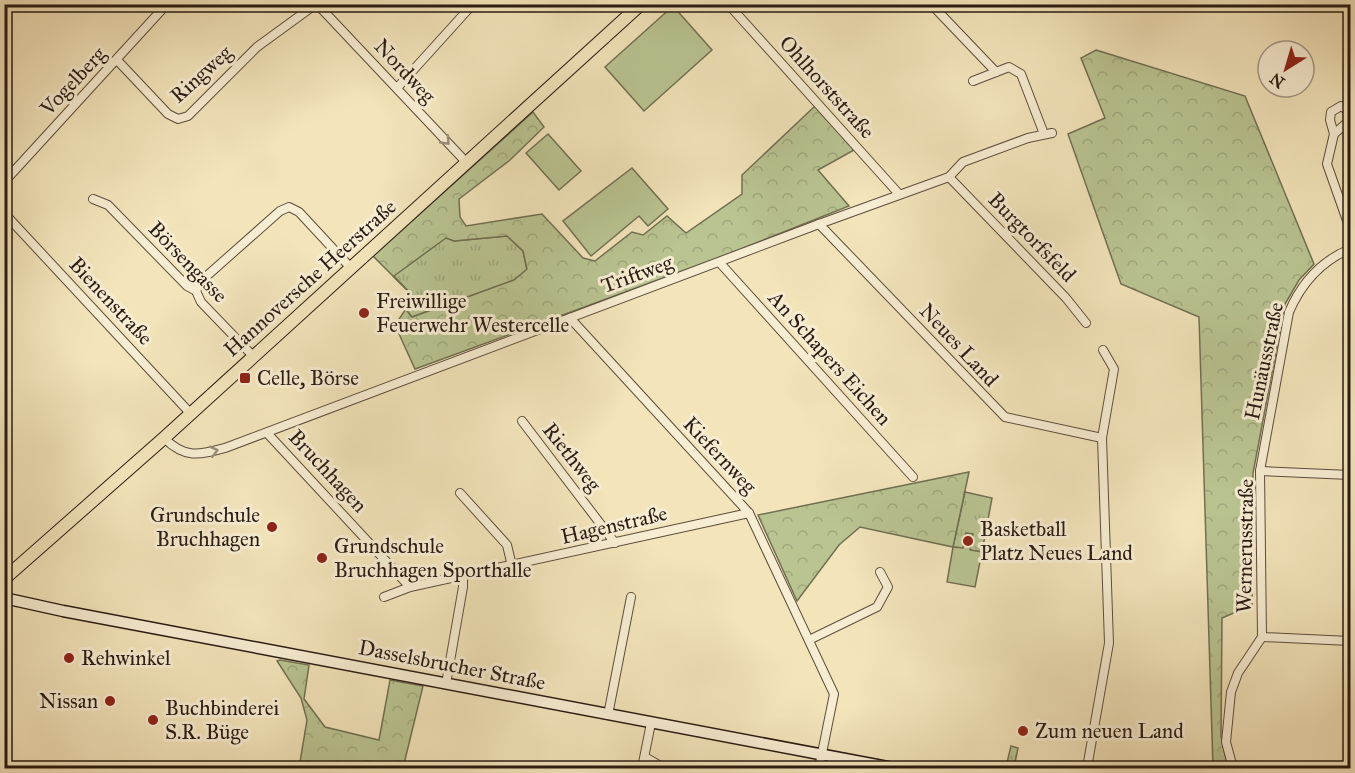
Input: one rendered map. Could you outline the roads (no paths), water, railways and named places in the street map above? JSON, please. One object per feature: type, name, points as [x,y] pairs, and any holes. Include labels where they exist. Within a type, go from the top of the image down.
[{"type":"main road","name":"Hannoversche Heerstraße","points":[[4,579],[165,438],[641,4]]},
{"type":"street","name":"Vogelberg","points":[[4,182],[167,4]]},
{"type":"street","name":"Ringweg","points":[[117,60],[168,114],[178,119],[188,116],[257,48],[317,4]]},
{"type":"street","name":"Nordweg","points":[[317,4],[466,162]]},
{"type":"street","points":[[397,88],[473,4]]},
{"type":"street","name":"Ohlhorststraße","points":[[728,4],[900,194]]},
{"type":"street","points":[[931,4],[996,72],[973,81]]},
{"type":"street","name":"Triftweg","points":[[165,438],[179,451],[206,453],[267,433],[949,177],[963,162],[1048,134],[1022,74],[1010,67],[996,72]]},
{"type":"street","points":[[1350,111],[1341,106],[1331,112],[1330,120],[1334,134],[1327,164],[1350,229]]},
{"type":"street","points":[[1334,134],[1350,120]]},
{"type":"street","name":"Burgtorfsfeld","points":[[949,177],[1066,298],[1086,323]]},
{"type":"street","name":"Börsengasse","points":[[93,199],[108,205],[187,286],[196,291],[201,302],[253,356]]},
{"type":"street","points":[[196,291],[201,281],[280,211],[289,207],[299,212],[350,267]]},
{"type":"street","name":"Bienenstraße","points":[[4,213],[191,414]]},
{"type":"street","name":"Neues Land","points":[[819,224],[1005,417],[1102,438]]},
{"type":"street","name":"Hunäusstraße","points":[[1260,471],[1289,312],[1297,294],[1312,274],[1332,256],[1350,249]]},
{"type":"street","name":"An Schapers Eichen","points":[[720,262],[914,477]]},
{"type":"street","name":"Kiefernweg","points":[[570,318],[749,513],[834,694],[819,768]]},
{"type":"street","points":[[1088,768],[1109,643],[1102,438],[1114,369],[1103,350]]},
{"type":"street","name":"Riethweg","points":[[522,421],[615,543]]},
{"type":"street","name":"Bruchhagen","points":[[267,433],[410,587]]},
{"type":"street","name":"Wernerusstraße","points":[[1233,768],[1226,742],[1230,692],[1238,673],[1262,637],[1260,471],[1350,475]]},
{"type":"street","points":[[460,494],[507,545],[512,566]]},
{"type":"street","name":"Hagenstraße","points":[[384,597],[410,587],[749,513]]},
{"type":"street","points":[[809,640],[877,608],[888,587],[880,572]]},
{"type":"street","points":[[446,684],[463,577]]},
{"type":"street","points":[[608,715],[632,597]]},
{"type":"street","name":"Dasselsbrucher Straße","points":[[4,598],[893,768]]},
{"type":"street","name":"Wernerusstraße","points":[[1262,637],[1350,641]]},
{"type":"street","points":[[642,768],[651,723]]},
{"type":"street","points":[[645,757],[664,768]]},
{"type":"place","name":"Freiwillige Feuerwehr Westercelle","points":[[364,313]]},
{"type":"place","name":"Celle, Börse","points":[[245,378]]},
{"type":"place","name":"Grundschule Bruchhagen","points":[[272,527]]},
{"type":"place","name":"Basketball Platz Neues Land","points":[[968,541]]},
{"type":"place","name":"Grundschule Bruchhagen Sporthalle","points":[[322,558]]},
{"type":"place","name":"Rehwinkel","points":[[69,658]]},
{"type":"place","name":"Nissan","points":[[110,701]]},
{"type":"place","name":"Buchbinderei S.R. Büge","points":[[153,720]]},
{"type":"place","name":"Zum neuen Land","points":[[1023,731]]}]
